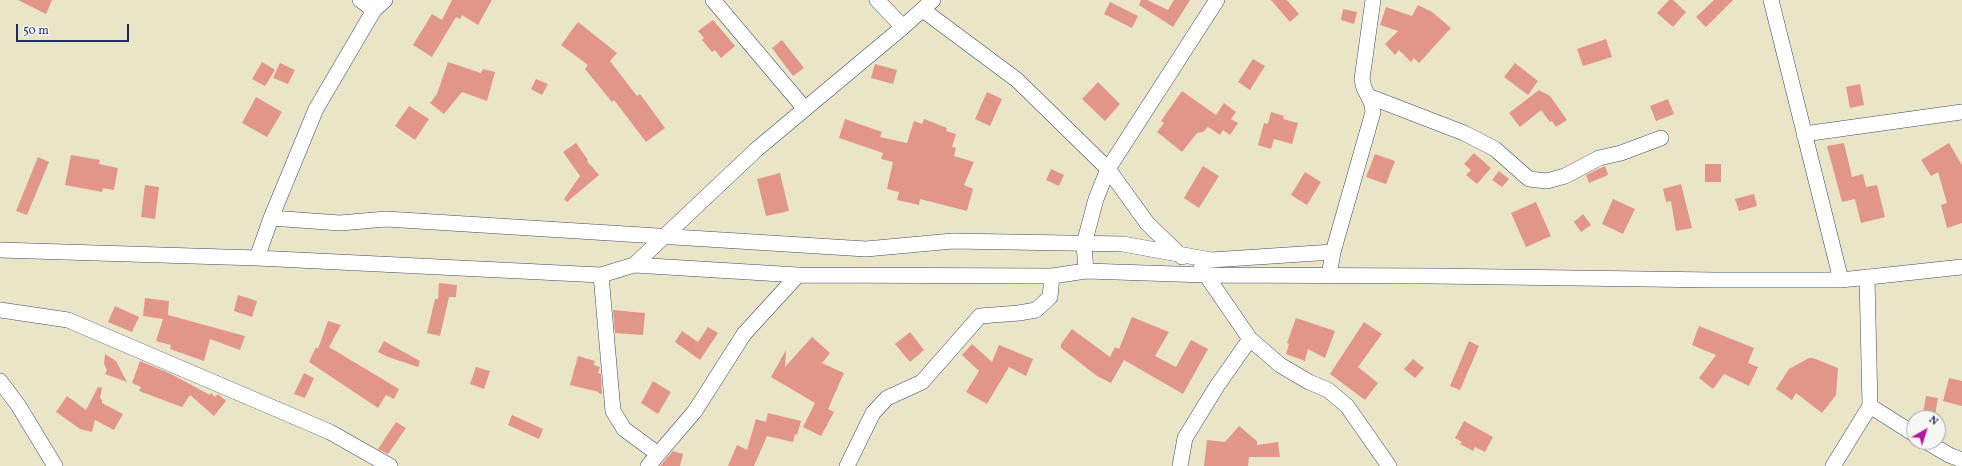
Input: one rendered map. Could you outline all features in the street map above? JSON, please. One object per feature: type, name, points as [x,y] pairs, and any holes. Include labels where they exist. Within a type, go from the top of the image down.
[{"type":"street","points":[[257,258],[271,218],[316,108],[379,5],[360,0]]},
{"type":"street","points":[[713,0],[805,109]]},
{"type":"street","points":[[877,0],[903,27]]},
{"type":"street","points":[[1086,271],[1084,244],[1096,199],[1108,169],[1217,0]]},
{"type":"street","points":[[1329,276],[1334,252],[1372,112],[1372,104],[1364,88],[1362,79],[1373,0]]},
{"type":"street","points":[[1771,0],[1841,280]]},
{"type":"street","points":[[634,265],[757,149],[928,5],[1017,80],[1108,169],[1147,223],[1166,240],[1180,256],[1206,275],[1250,339],[1280,365],[1308,382],[1328,390],[1347,406],[1389,466]]},
{"type":"street","points":[[1368,96],[1464,132],[1495,148],[1529,179],[1547,181],[1565,176],[1599,158],[1621,153],[1661,138]]},
{"type":"street","points":[[1804,134],[1962,112]]},
{"type":"street","points":[[271,218],[340,223],[386,219],[866,249],[953,241],[1123,244],[1180,256],[1211,260],[1334,252]]},
{"type":"street","points":[[0,250],[257,258],[601,275],[634,265],[798,275],[1052,276],[1086,271],[1206,275],[1841,280],[1962,267]]},
{"type":"street","points":[[601,275],[613,411],[624,429],[658,454]]},
{"type":"street","points":[[648,466],[695,411],[744,334],[798,275]]},
{"type":"street","points":[[847,466],[873,413],[887,398],[922,382],[980,316],[1036,310],[1050,297],[1052,276]]},
{"type":"street","points":[[1833,466],[1870,406],[1867,277]]},
{"type":"street","points":[[0,310],[68,320],[330,432],[390,466]]},
{"type":"street","points":[[1180,466],[1185,438],[1217,386],[1250,339]]},
{"type":"street","points":[[0,381],[18,405],[55,466]]},
{"type":"street","points":[[1870,406],[1906,429]]},
{"type":"street","points":[[1941,450],[1962,460]]},
{"type":"building","points":[[18,0],[52,0],[46,14]]},
{"type":"building","points":[[452,0],[492,0],[478,25],[462,15],[460,19],[456,17],[432,57],[413,45],[432,14],[442,20]]},
{"type":"building","points":[[1141,0],[1147,0],[1168,10],[1174,0],[1190,0],[1173,27],[1139,5]]},
{"type":"building","points":[[1271,0],[1287,0],[1299,14],[1290,22]]},
{"type":"building","points":[[1669,0],[1673,0],[1686,12],[1673,27],[1657,13]]},
{"type":"building","points":[[1714,0],[1733,0],[1706,27],[1696,17]]},
{"type":"building","points":[[1110,2],[1138,16],[1132,28],[1104,14]]},
{"type":"building","points":[[1418,5],[1432,12],[1451,28],[1419,63],[1414,58],[1411,62],[1399,50],[1395,55],[1385,44],[1398,31],[1380,25],[1386,7],[1412,16]]},
{"type":"building","points":[[1343,9],[1357,12],[1354,24],[1341,20]]},
{"type":"building","points":[[713,20],[735,46],[721,58],[715,50],[712,52],[702,40],[704,38],[698,31]]},
{"type":"building","points":[[578,22],[617,53],[610,61],[637,96],[640,94],[665,128],[646,142],[614,100],[612,102],[585,69],[588,65],[561,45]]},
{"type":"building","points":[[1606,39],[1612,57],[1583,66],[1577,49]]},
{"type":"building","points":[[782,40],[804,68],[793,76],[772,48]]},
{"type":"building","points":[[1253,59],[1265,66],[1250,90],[1238,82]]},
{"type":"building","points":[[262,62],[275,70],[265,86],[252,79]]},
{"type":"building","points":[[448,62],[481,73],[483,69],[495,72],[487,101],[462,92],[444,114],[430,103],[437,94]]},
{"type":"building","points":[[280,63],[295,70],[288,84],[273,78]]},
{"type":"building","points":[[1515,63],[1538,81],[1528,95],[1504,77]]},
{"type":"building","points":[[875,64],[897,70],[893,84],[871,78]]},
{"type":"building","points":[[536,79],[548,84],[542,95],[531,89]]},
{"type":"building","points":[[1098,82],[1120,104],[1105,121],[1082,99]]},
{"type":"building","points":[[1860,84],[1864,105],[1850,108],[1846,87]]},
{"type":"building","points":[[1539,90],[1550,96],[1567,120],[1556,127],[1541,110],[1520,127],[1509,113]]},
{"type":"building","points":[[1182,91],[1216,115],[1224,103],[1236,112],[1231,119],[1238,123],[1230,135],[1223,130],[1220,135],[1208,127],[1203,132],[1197,133],[1182,152],[1157,132],[1164,123],[1161,121]]},
{"type":"building","points":[[987,92],[1002,99],[990,126],[975,119]]},
{"type":"building","points":[[256,97],[282,112],[267,137],[242,123]]},
{"type":"building","points":[[1668,99],[1674,114],[1656,121],[1650,106]]},
{"type":"building","points":[[409,106],[429,119],[415,140],[395,126]]},
{"type":"building","points":[[1271,112],[1284,116],[1283,119],[1298,123],[1292,144],[1274,139],[1271,149],[1258,145],[1264,123],[1268,124]]},
{"type":"building","points":[[845,119],[882,132],[880,137],[907,143],[914,121],[922,124],[924,119],[947,128],[946,131],[956,134],[952,147],[956,148],[954,156],[974,162],[964,185],[973,189],[967,211],[920,199],[919,205],[897,200],[899,192],[887,189],[893,162],[881,159],[883,153],[839,138]]},
{"type":"building","points":[[576,143],[588,160],[587,161],[599,175],[567,202],[564,199],[580,176],[563,152]]},
{"type":"building","points":[[1844,143],[1852,177],[1863,174],[1866,187],[1877,185],[1885,217],[1861,223],[1855,199],[1842,202],[1827,146]]},
{"type":"building","points":[[1949,143],[1962,165],[1962,223],[1947,228],[1941,205],[1947,203],[1938,172],[1931,176],[1921,160]]},
{"type":"building","points":[[1474,153],[1491,168],[1477,184],[1466,175],[1471,170],[1464,164]]},
{"type":"building","points":[[1375,154],[1395,161],[1386,184],[1366,177]]},
{"type":"building","points":[[71,155],[100,160],[99,164],[118,168],[114,190],[103,188],[102,192],[65,185]]},
{"type":"building","points":[[38,157],[49,162],[27,215],[16,211]]},
{"type":"building","points":[[1705,164],[1721,164],[1721,182],[1705,182]]},
{"type":"building","points":[[1203,166],[1219,176],[1199,208],[1184,198]]},
{"type":"building","points":[[1605,166],[1608,175],[1589,183],[1586,175]]},
{"type":"building","points":[[1051,169],[1064,175],[1059,186],[1046,180]]},
{"type":"building","points":[[1499,171],[1509,179],[1502,187],[1492,180]]},
{"type":"building","points":[[1305,172],[1321,182],[1307,205],[1291,195]]},
{"type":"building","points":[[780,173],[789,211],[766,216],[757,179]]},
{"type":"building","points":[[1681,184],[1692,228],[1676,231],[1671,201],[1666,202],[1663,189]]},
{"type":"building","points":[[145,185],[159,187],[155,219],[141,217]]},
{"type":"building","points":[[1754,194],[1757,206],[1739,211],[1735,199]]},
{"type":"building","points":[[1613,199],[1635,209],[1623,234],[1602,224]]},
{"type":"building","points":[[1536,202],[1551,236],[1526,247],[1511,213]]},
{"type":"building","points":[[1583,214],[1591,225],[1581,232],[1574,222]]},
{"type":"building","points":[[439,283],[457,285],[456,297],[449,297],[440,336],[427,333],[435,299],[438,299]]},
{"type":"building","points":[[238,295],[257,301],[252,317],[234,311]]},
{"type":"building","points":[[145,298],[169,301],[168,315],[245,336],[240,350],[210,339],[204,361],[170,349],[171,345],[156,341],[163,319],[143,316]]},
{"type":"building","points":[[115,306],[139,317],[132,332],[108,322]]},
{"type":"building","points":[[613,310],[645,313],[643,335],[615,333]]},
{"type":"building","points":[[1132,317],[1169,332],[1155,356],[1176,367],[1191,340],[1208,349],[1183,394],[1124,360],[1111,383],[1097,376],[1061,348],[1061,344],[1072,329],[1110,357],[1115,347],[1119,349]]},
{"type":"building","points":[[1296,318],[1335,331],[1325,358],[1308,349],[1305,361],[1286,354],[1289,344],[1287,343]]},
{"type":"building","points":[[328,321],[341,325],[329,347],[399,389],[394,399],[386,395],[378,408],[309,362],[316,347],[318,349]]},
{"type":"building","points":[[1364,322],[1382,334],[1358,367],[1378,383],[1365,400],[1330,374]]},
{"type":"building","points":[[1699,326],[1754,348],[1748,363],[1758,367],[1749,386],[1724,374],[1713,389],[1699,378],[1716,355],[1692,345]]},
{"type":"building","points":[[708,327],[718,333],[700,360],[675,342],[682,331],[698,342]]},
{"type":"building","points":[[910,332],[924,350],[910,362],[895,344]]},
{"type":"building","points":[[812,337],[830,353],[822,363],[844,373],[828,409],[834,412],[821,436],[803,427],[815,403],[771,377],[786,350],[785,367]]},
{"type":"building","points":[[384,341],[420,361],[418,367],[378,352]]},
{"type":"building","points":[[1469,341],[1479,346],[1460,390],[1450,386]]},
{"type":"building","points":[[972,344],[992,362],[999,345],[1033,359],[1026,376],[1009,367],[987,404],[966,392],[979,371],[962,355]]},
{"type":"building","points":[[105,354],[116,361],[127,382],[105,374],[107,370],[104,364]]},
{"type":"building","points":[[578,356],[595,361],[594,365],[600,367],[598,373],[601,374],[602,394],[570,385]]},
{"type":"building","points":[[1809,358],[1813,358],[1838,368],[1836,395],[1822,413],[1796,393],[1792,400],[1776,389],[1789,369]]},
{"type":"building","points":[[1413,359],[1424,368],[1415,378],[1404,369]]},
{"type":"building","points":[[140,361],[171,374],[210,395],[211,393],[215,397],[218,394],[226,401],[214,416],[190,395],[182,407],[139,391],[141,387],[132,383]]},
{"type":"building","points":[[476,367],[490,371],[484,389],[470,384]]},
{"type":"building","points":[[304,373],[314,378],[305,398],[294,394]]},
{"type":"building","points":[[1949,378],[1962,381],[1962,406],[1943,401]]},
{"type":"building","points":[[653,381],[671,392],[658,414],[641,403]]},
{"type":"building","points":[[98,387],[102,388],[100,398],[102,403],[123,414],[114,430],[95,420],[92,432],[80,429],[56,412],[67,396],[86,410]]},
{"type":"building","points":[[1926,396],[1938,398],[1936,410],[1924,410]]},
{"type":"building","points":[[768,413],[801,421],[797,435],[795,434],[793,442],[767,436],[754,466],[728,466],[737,445],[747,450],[756,419],[766,422]]},
{"type":"building","points":[[512,415],[543,429],[539,439],[508,425]]},
{"type":"building","points":[[1464,421],[1493,437],[1485,452],[1475,447],[1473,451],[1460,444],[1462,442],[1455,438]]},
{"type":"building","points":[[396,422],[406,428],[388,454],[378,449]]},
{"type":"building","points":[[1239,426],[1257,441],[1257,445],[1278,442],[1280,457],[1249,457],[1248,466],[1204,466],[1207,440],[1225,442]]},
{"type":"building","points":[[673,451],[683,454],[680,466],[660,466]]}]
